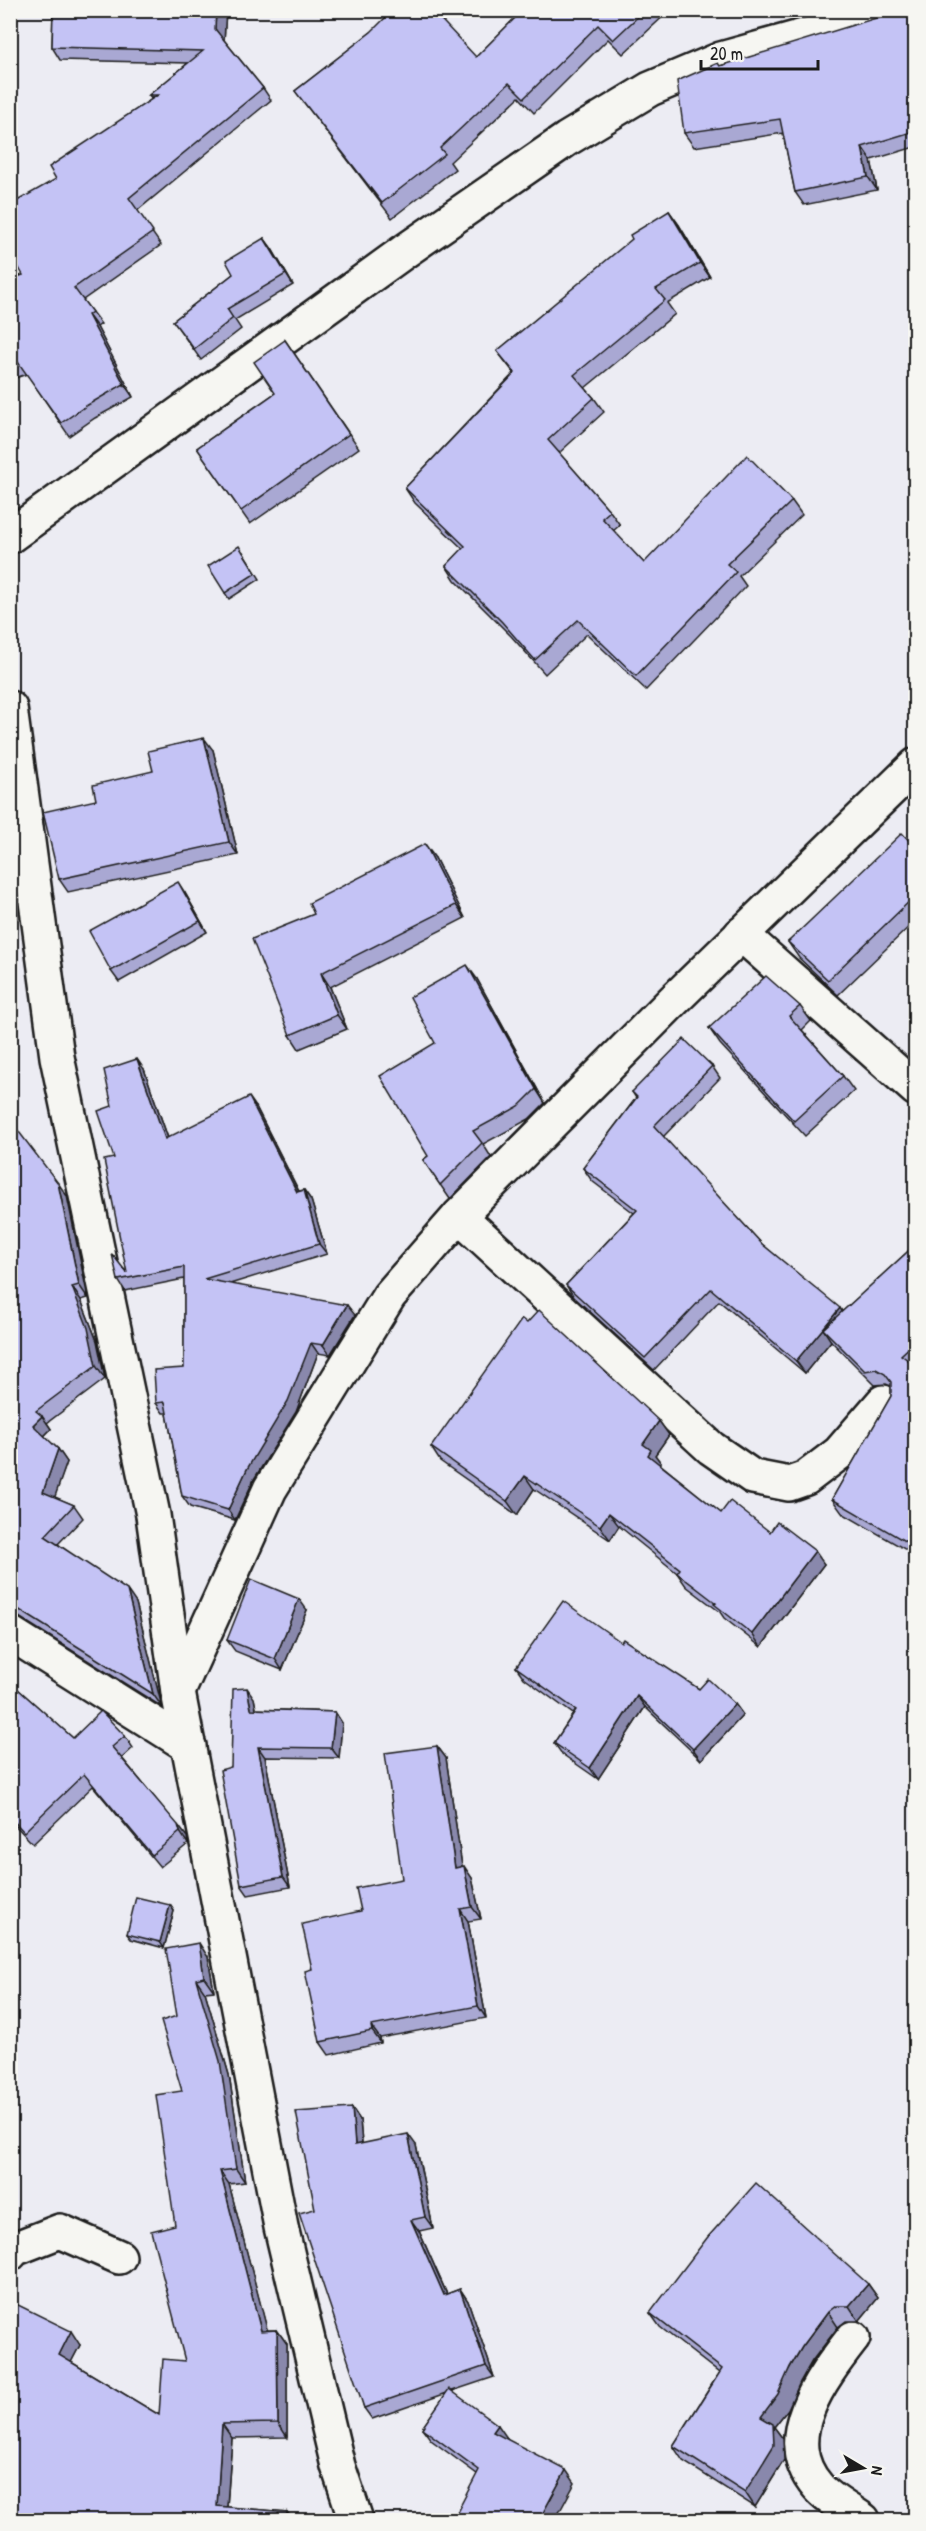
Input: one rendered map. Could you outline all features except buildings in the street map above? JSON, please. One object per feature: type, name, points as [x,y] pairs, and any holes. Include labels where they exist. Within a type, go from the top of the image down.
[{"type":"street","points":[[10,536],[405,251],[567,139],[650,88],[721,59],[897,10]]},
{"type":"street","points":[[10,708],[57,1057],[153,1515],[178,1692],[281,2227],[338,2466],[356,2520]]},
{"type":"street","points":[[178,1692],[270,1489],[390,1296],[459,1216],[741,934],[915,765]]},
{"type":"street","points":[[741,934],[915,1089]]},
{"type":"street","points":[[459,1216],[711,1449],[753,1478],[789,1484],[806,1478],[839,1453],[883,1402]]},
{"type":"street","points":[[10,1633],[189,1746]]},
{"type":"street","points":[[10,2254],[14,2249],[60,2231],[119,2257]]},
{"type":"street","points":[[853,2338],[822,2378],[814,2394],[802,2426],[802,2457],[818,2487],[863,2520]]}]
